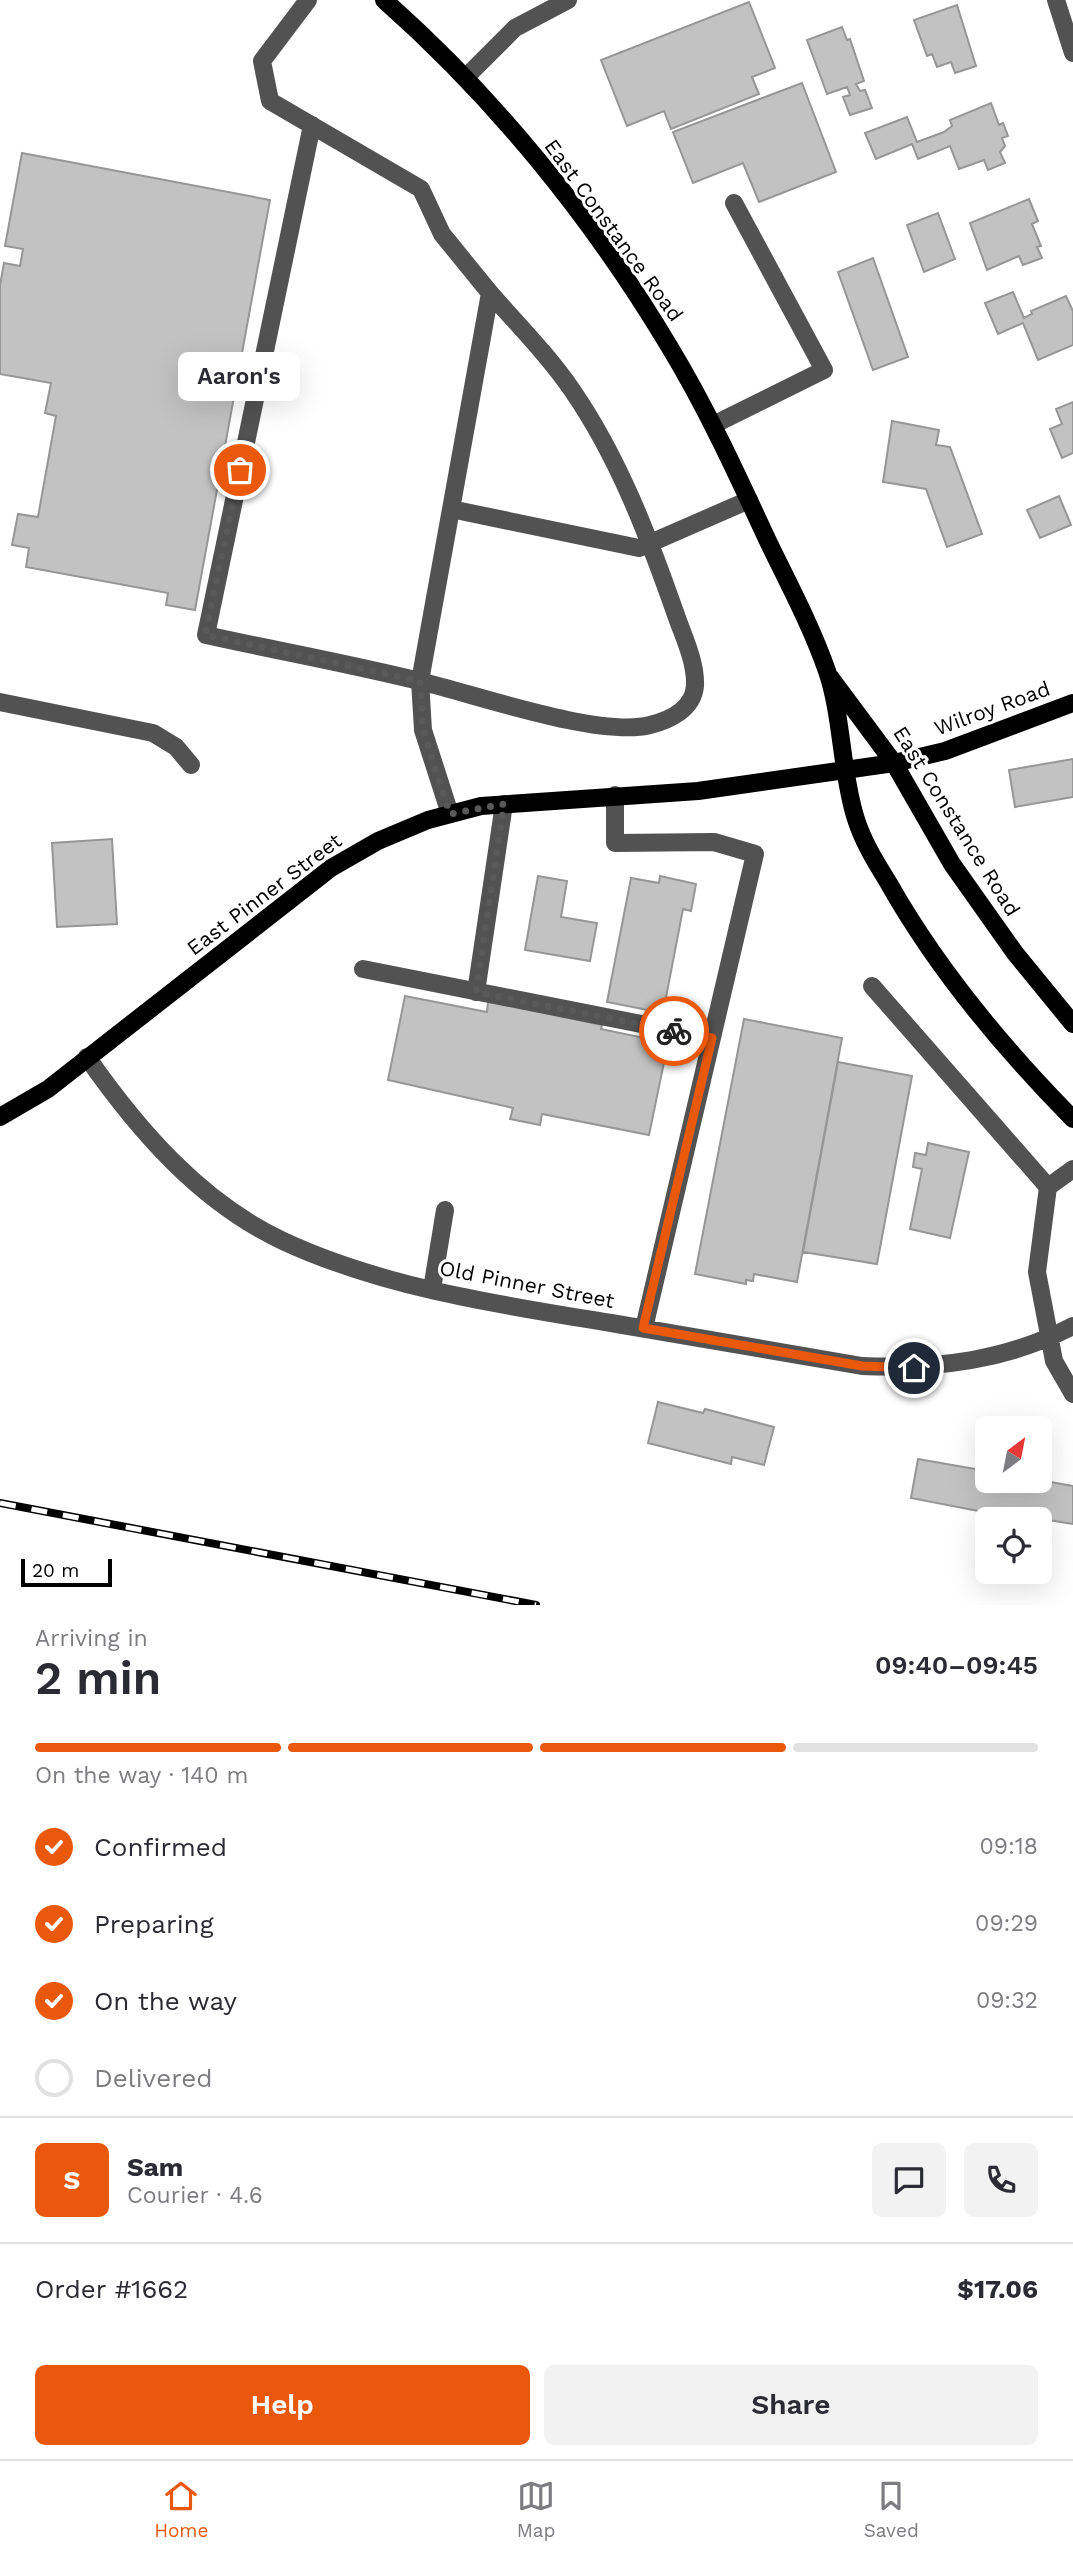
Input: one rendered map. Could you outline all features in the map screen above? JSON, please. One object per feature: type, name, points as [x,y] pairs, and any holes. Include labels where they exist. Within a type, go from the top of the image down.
[{"type":"main road","name":"East Constance Road","points":[[387,1],[465,78],[575,207],[670,347],[749,500],[828,674],[894,763],[952,864],[1015,953],[1073,1024]]},
{"type":"main road","name":"East Constance Road","points":[[828,674],[855,817],[868,847],[905,912],[953,981],[995,1033],[1073,1119]]},
{"type":"main road","name":"Wilroy Road","points":[[845,772],[945,751],[1073,703]]},
{"type":"main road","name":"East Pinner Street","points":[[0,1117],[48,1089],[331,868],[378,841],[450,814],[504,804],[615,794],[698,791],[845,772]]},
{"type":"street","points":[[308,0],[262,61],[270,101],[312,125],[421,190],[442,234],[490,293],[537,344],[573,391],[609,455],[651,543],[693,663],[695,688],[689,705],[672,717],[648,726],[611,726],[555,716],[420,681],[205,635],[312,125]]},
{"type":"street","points":[[1056,0],[1073,52]]},
{"type":"street","points":[[465,78],[515,28],[560,2]]},
{"type":"street","points":[[712,425],[824,370],[734,203]]},
{"type":"street","points":[[450,814],[423,730],[420,681],[490,293]]},
{"type":"street","points":[[451,509],[639,548],[749,500]]},
{"type":"street","points":[[0,702],[153,733],[176,747],[191,765]]},
{"type":"street","points":[[615,794],[615,843],[715,842],[755,854],[643,1328]]},
{"type":"street","points":[[476,992],[504,804]]},
{"type":"street","points":[[363,969],[712,1038]]},
{"type":"street","points":[[872,986],[1048,1187]]},
{"type":"street","name":"Old Pinner Street","points":[[88,1058],[123,1108],[164,1154],[210,1194],[283,1241],[369,1272],[432,1289],[862,1366],[914,1368],[965,1363],[1048,1339],[1073,1326]]},
{"type":"street","points":[[1073,1169],[1048,1187],[1037,1272],[1054,1361],[1073,1394]]},
{"type":"street","points":[[432,1289],[445,1210]]},
{"type":"building","points":[[749,2],[775,68],[752,77],[759,94],[671,129],[664,111],[627,126],[601,60]]},
{"type":"building","points":[[957,5],[976,66],[955,73],[951,62],[937,67],[932,54],[927,56],[914,20]]},
{"type":"building","points":[[842,27],[847,40],[850,39],[864,81],[856,84],[860,91],[865,90],[872,108],[850,115],[843,97],[850,95],[847,87],[827,94],[807,40]]},
{"type":"building","points":[[802,83],[836,172],[759,202],[743,163],[693,183],[673,132]]},
{"type":"building","points":[[991,103],[999,125],[1003,123],[1008,136],[1002,138],[1005,146],[1000,152],[1005,163],[988,170],[984,160],[959,169],[950,146],[918,159],[912,144],[876,159],[865,133],[907,117],[917,142],[944,132],[952,126],[950,120]]},
{"type":"building","points":[[22,153],[270,200],[195,610],[166,605],[168,593],[26,567],[29,548],[12,545],[18,514],[38,517],[56,416],[45,413],[51,383],[0,374],[0,285],[4,263],[20,266],[23,249],[5,246]]},
{"type":"building","points":[[1029,199],[1038,221],[1032,224],[1041,246],[1037,247],[1042,258],[1023,265],[1019,256],[987,270],[970,223]]},
{"type":"building","points":[[938,213],[955,259],[924,272],[907,225]]},
{"type":"building","points":[[873,258],[908,357],[873,370],[838,272]]},
{"type":"building","points":[[1013,292],[1024,318],[1032,314],[1031,311],[1066,296],[1073,311],[1073,345],[1038,360],[1023,323],[998,334],[985,303]]},
{"type":"building","points":[[1073,402],[1073,453],[1062,458],[1050,429],[1062,424],[1056,409]]},
{"type":"building","points":[[892,421],[939,430],[936,445],[950,447],[982,534],[947,547],[926,489],[883,482]]},
{"type":"building","points":[[1059,496],[1071,525],[1040,538],[1027,510]]},
{"type":"building","points":[[1073,759],[1073,797],[1015,807],[1009,770]]},
{"type":"building","points":[[112,839],[117,924],[57,927],[52,843]]},
{"type":"building","points":[[538,876],[567,881],[561,917],[597,923],[590,961],[525,950]]},
{"type":"building","points":[[660,876],[696,884],[691,911],[683,909],[663,1013],[607,1002],[631,878],[659,883]]},
{"type":"building","points":[[405,996],[487,1012],[488,1001],[602,1025],[601,1029],[668,1043],[649,1135],[542,1114],[540,1125],[510,1119],[513,1108],[388,1080]]},
{"type":"building","points":[[744,1019],[842,1038],[797,1282],[754,1274],[753,1281],[746,1280],[746,1284],[695,1274]]},
{"type":"building","points":[[838,1062],[912,1076],[877,1264],[803,1252]]},
{"type":"building","points":[[928,1143],[969,1152],[950,1238],[910,1229],[922,1169],[913,1167],[915,1153],[926,1155]]},
{"type":"building","points":[[658,1402],[703,1413],[705,1409],[774,1427],[764,1465],[732,1457],[731,1464],[648,1443]]},
{"type":"building","points":[[918,1459],[975,1469],[975,1493],[1052,1493],[1052,1482],[1073,1486],[1073,1524],[1052,1521],[1052,1507],[975,1507],[975,1510],[911,1498]]},
{"type":"railway","points":[[0,1503],[536,1605]]},
{"type":"way so far","points":[[240,470],[205,635],[420,681],[423,730],[450,814],[481,806],[504,804],[476,992],[674,1031]]},
{"type":"place","name":"Aaron's","points":[[240,470]]},
{"type":"route","points":[[674,1031],[712,1038],[643,1328],[862,1366],[914,1368]]}]
